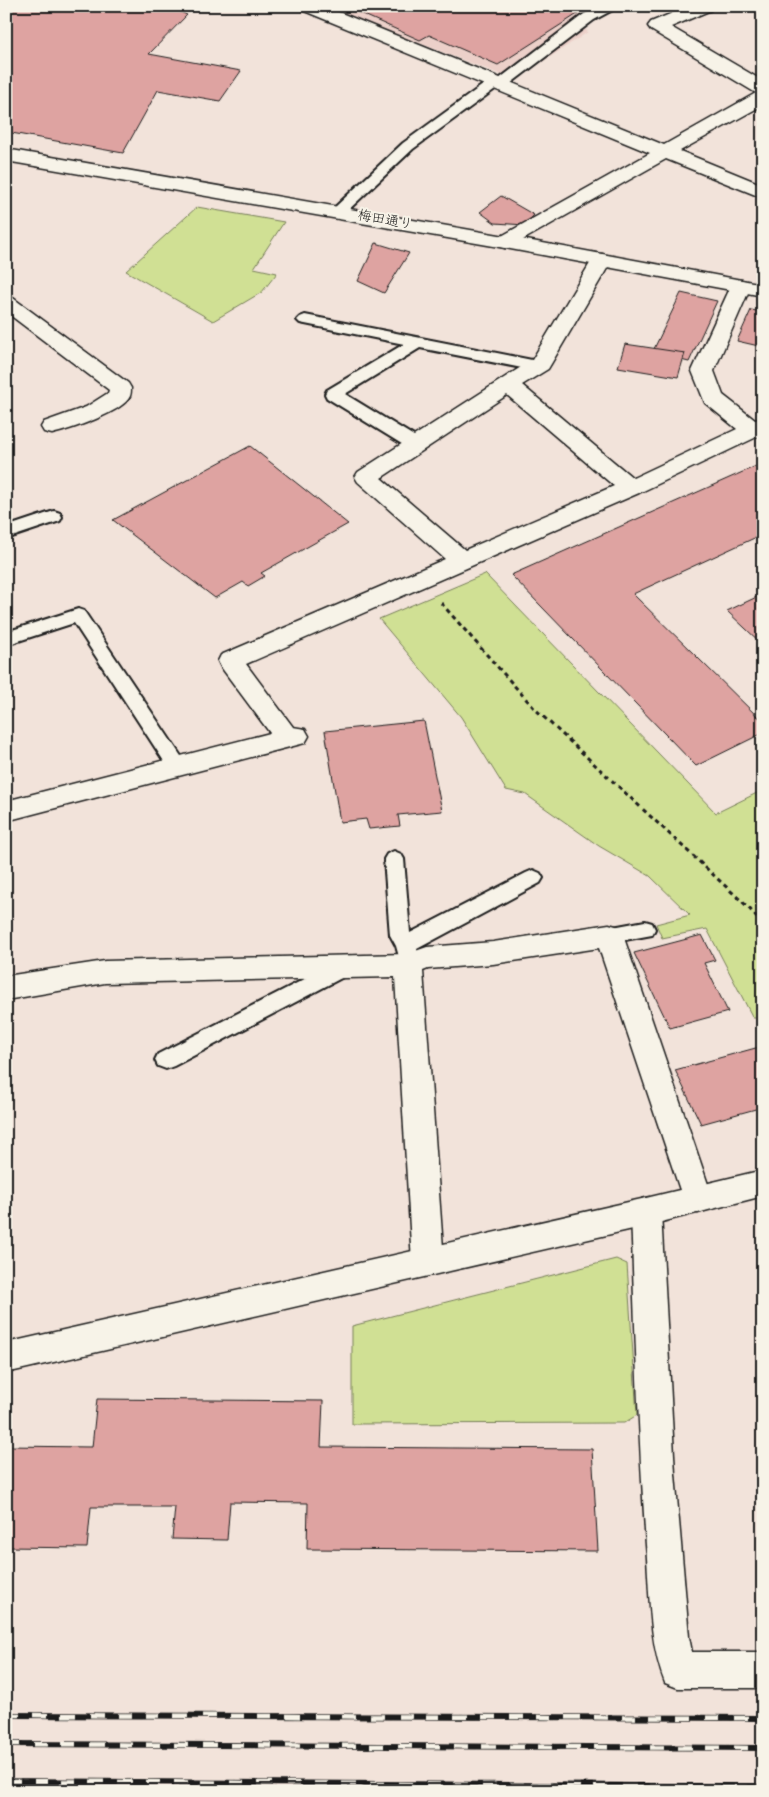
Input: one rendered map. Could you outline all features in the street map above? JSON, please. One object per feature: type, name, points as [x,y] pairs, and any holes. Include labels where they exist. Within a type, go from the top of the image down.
[{"type":"street","points":[[308,6],[763,192]]},
{"type":"street","points":[[705,6],[657,26],[763,90]]},
{"type":"street","points":[[505,242],[763,97]]},
{"type":"street","name":"梅田通り","points":[[6,155],[338,212],[763,290]]},
{"type":"street","points":[[462,561],[366,477],[540,364],[602,260]]},
{"type":"street","points":[[741,286],[704,371],[713,398],[758,428]]},
{"type":"street","points":[[6,302],[120,388],[119,396],[94,412],[52,427]]},
{"type":"street","points":[[508,385],[631,488]]},
{"type":"street","points":[[6,811],[292,737],[230,661],[631,488],[758,428]]},
{"type":"street","points":[[6,988],[104,972],[342,968],[407,955],[427,958],[493,953],[609,934],[698,1199]]},
{"type":"street","points":[[407,955],[428,1262]]},
{"type":"street","points":[[7,1352],[428,1262],[763,1183]]},
{"type":"street","points":[[646,1212],[659,1484],[671,1637],[678,1670],[763,1670]]},
{"type":"lane","points":[[338,212],[408,146],[499,83],[590,16],[614,6]]},
{"type":"lane","points":[[305,320],[537,366]]},
{"type":"lane","points":[[416,445],[333,394],[417,343]]},
{"type":"lane","points":[[6,533],[54,516]]},
{"type":"lane","points":[[6,639],[78,615],[178,767]]},
{"type":"lane","points":[[394,859],[400,935],[407,955],[533,878]]},
{"type":"lane","points":[[609,934],[645,929]]},
{"type":"lane","points":[[166,1060],[342,968]]},
{"type":"path","points":[[420,579],[534,708],[749,908],[763,926]]},
{"type":"shaded area","points":[[323,6],[622,6],[583,27],[588,32],[515,80]]},
{"type":"green space","points":[[197,207],[284,222],[254,268],[277,273],[262,292],[213,321],[126,271]]},
{"type":"green space","points":[[485,574],[716,813],[763,790],[763,1018],[753,1018],[707,929],[662,938],[656,924],[690,915],[650,876],[599,846],[525,794],[506,790],[461,717],[379,619]]},
{"type":"green space","points":[[616,1259],[627,1264],[637,1415],[624,1423],[352,1424],[352,1326]]},
{"type":"building","points":[[6,6],[168,6],[187,15],[149,54],[241,71],[220,101],[158,90],[123,153],[6,132]]},
{"type":"building","points":[[344,6],[590,6],[498,65],[429,35],[420,40]]},
{"type":"building","points":[[501,196],[534,215],[525,225],[495,223],[480,212]]},
{"type":"building","points":[[376,243],[409,253],[384,293],[358,281]]},
{"type":"building","points":[[681,293],[717,301],[689,362],[652,353]]},
{"type":"building","points":[[751,310],[763,312],[763,347],[737,341]]},
{"type":"building","points":[[625,344],[685,353],[678,377],[618,367]]},
{"type":"building","points":[[250,446],[348,524],[261,573],[265,576],[248,586],[243,582],[215,598],[113,520]]},
{"type":"building","points":[[763,463],[763,534],[633,594],[763,722],[763,733],[696,766],[511,575]]},
{"type":"building","points":[[763,594],[763,645],[727,611]]},
{"type":"building","points":[[424,721],[442,811],[398,815],[400,826],[369,829],[366,819],[340,822],[325,731]]},
{"type":"building","points":[[702,935],[715,960],[704,963],[728,1012],[670,1028],[634,953]]},
{"type":"building","points":[[763,1046],[763,1107],[701,1124],[675,1070]]},
{"type":"building","points":[[97,1399],[323,1401],[321,1447],[592,1449],[598,1551],[307,1549],[308,1503],[230,1502],[227,1540],[172,1539],[175,1507],[91,1507],[87,1548],[6,1547],[6,1446],[92,1447]]},
{"type":"railway","points":[[6,1715],[763,1718]]},
{"type":"railway","points":[[6,1744],[763,1748]]},
{"type":"railway","points":[[6,1781],[763,1787]]}]
